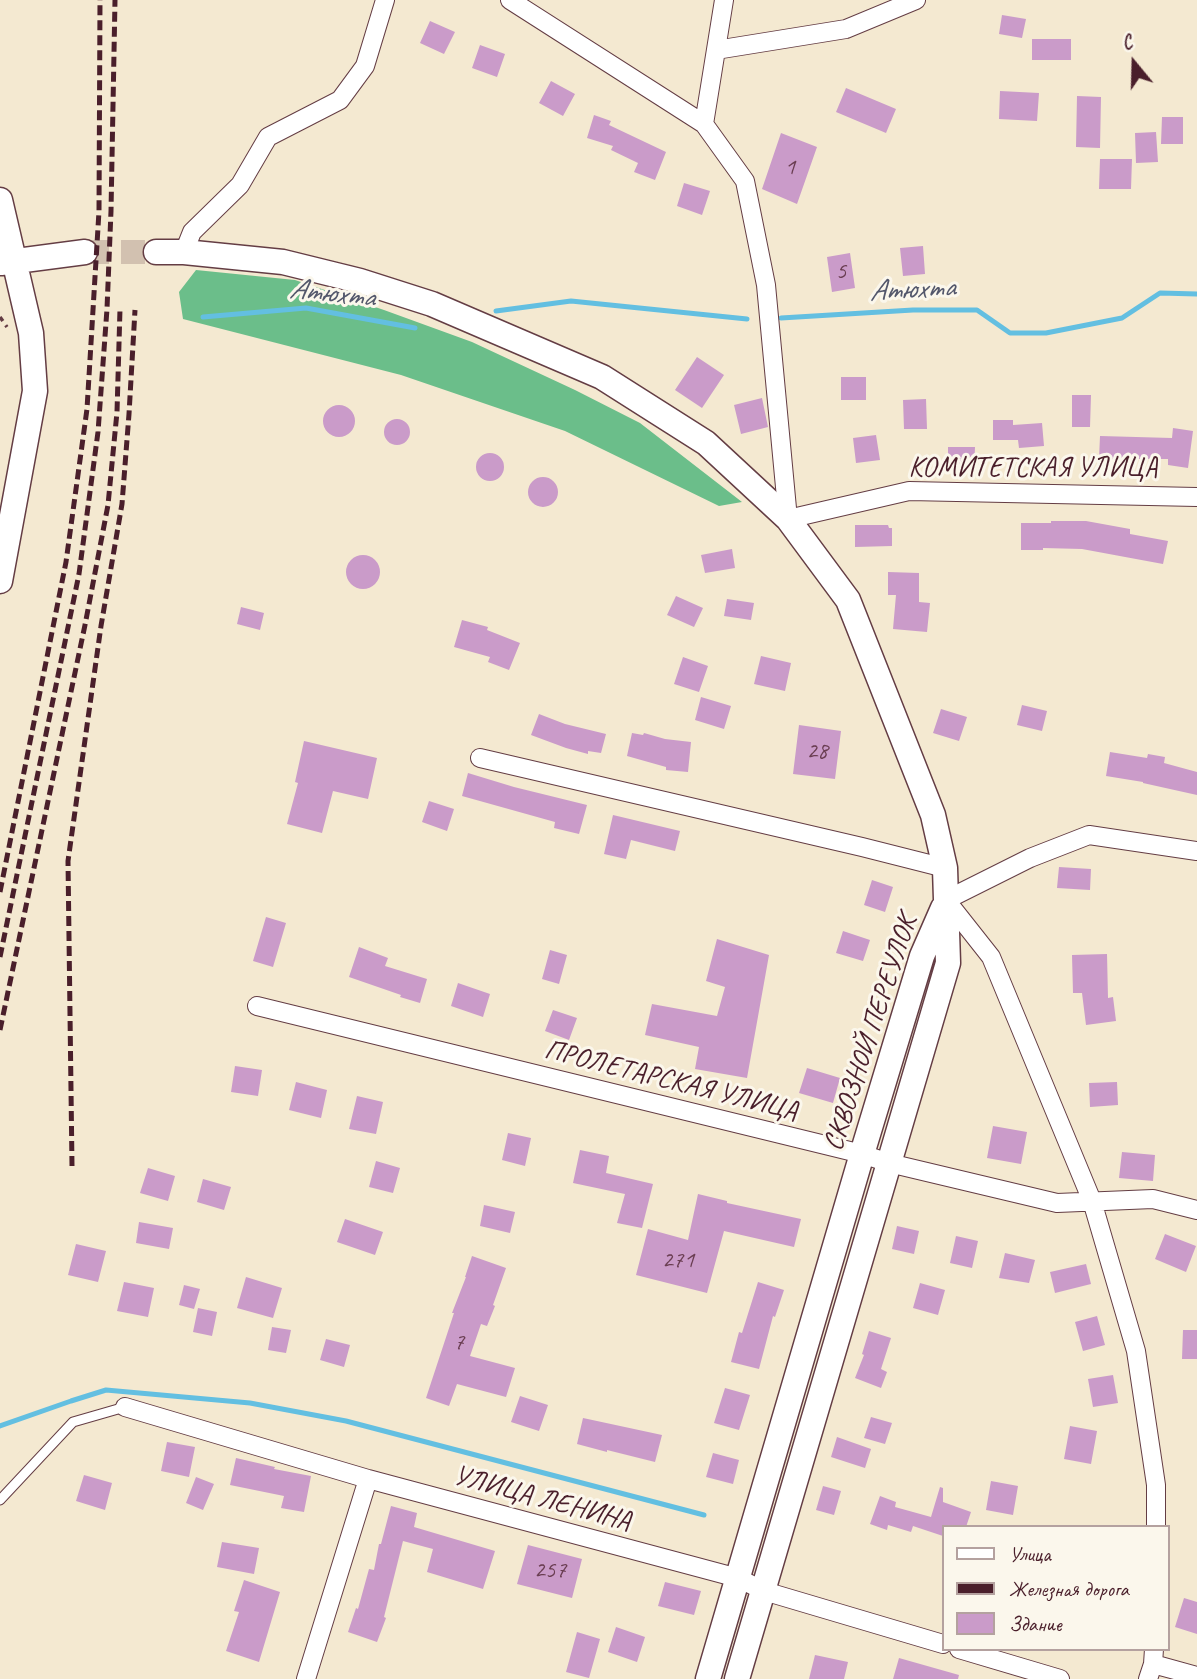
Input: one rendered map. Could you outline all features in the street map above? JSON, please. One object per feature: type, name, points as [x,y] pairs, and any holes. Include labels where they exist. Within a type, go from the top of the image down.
[{"type":"street","points":[[184,252],[192,232],[240,185],[268,137],[340,100],[365,66],[385,0]]},
{"type":"street","points":[[510,0],[704,124],[745,181],[766,285],[788,519]]},
{"type":"street","points":[[704,124],[724,0]]},
{"type":"street","points":[[716,50],[846,29],[916,0]]},
{"type":"street","points":[[0,200],[7,262],[31,333],[35,391],[0,581]]},
{"type":"street","points":[[7,262],[85,252]]},
{"type":"street","points":[[156,252],[184,252],[283,262],[432,304],[603,377],[706,443],[788,519],[849,600],[933,815],[944,868],[946,900],[991,957],[1092,1201],[1136,1351],[1156,1485],[1156,1525]]},
{"type":"street","name":"КОМИТЕТСКАЯ УЛИЦА","points":[[788,519],[909,491],[1197,497]]},
{"type":"street","points":[[480,758],[944,868]]},
{"type":"street","points":[[946,900],[1030,858],[1089,835],[1197,851]]},
{"type":"street","name":"СКВОЗНОЙ ПЕРЕУЛОК","points":[[708,1679],[922,956],[946,900]]},
{"type":"street","name":"СКВОЗНОЙ ПЕРЕУЛОК","points":[[737,1679],[948,962],[946,900]]},
{"type":"street","name":"ПРОЛЕТАРСКАЯ УЛИЦА","points":[[257,1006],[1057,1203],[1153,1199],[1197,1210]]},
{"type":"street","name":"УЛИЦА ЛЕНИНА","points":[[125,1407],[368,1479],[738,1578],[764,1591],[942,1644]]},
{"type":"street","points":[[306,1679],[368,1479]]},
{"type":"street","points":[[966,1651],[1060,1679]]},
{"type":"street","points":[[1152,1664],[1197,1676]]},
{"type":"lane","points":[[0,1500],[73,1422],[125,1407]]},
{"type":"green space","points":[[196,270],[295,280],[472,342],[640,423],[742,502],[719,506],[565,431],[401,375],[183,319],[179,292]]},
{"type":"building","points":[[1002,15],[1026,19],[1022,38],[999,34]]},
{"type":"building","points":[[430,21],[455,32],[444,54],[420,43]]},
{"type":"building","points":[[1032,39],[1071,39],[1071,60],[1032,60]]},
{"type":"building","points":[[480,45],[505,54],[497,77],[472,68]]},
{"type":"building","points":[[551,81],[575,94],[563,116],[539,103]]},
{"type":"building","points":[[846,88],[896,109],[886,133],[836,112]]},
{"type":"building","points":[[1000,91],[1039,93],[1037,121],[999,119]]},
{"type":"building","points":[[1077,96],[1101,97],[1100,148],[1076,147]]},
{"type":"building","points":[[594,115],[611,121],[609,125],[666,152],[655,180],[634,172],[638,163],[611,150],[613,146],[587,138]]},
{"type":"building","points":[[1162,117],[1183,117],[1183,144],[1161,144]]},
{"type":"building","points":[[1156,132],[1158,162],[1136,163],[1135,133]]},
{"type":"building","points":[[781,133],[817,147],[797,204],[762,189]]},
{"type":"building","points":[[1100,159],[1132,159],[1131,189],[1099,189]]},
{"type":"building","points":[[684,183],[710,191],[702,215],[677,206]]},
{"type":"building","points":[[923,246],[925,274],[903,276],[900,248]]},
{"type":"building","points":[[850,253],[855,288],[832,292],[827,257]]},
{"type":"building","points":[[697,357],[724,375],[702,408],[675,390]]},
{"type":"building","points":[[841,377],[866,377],[866,400],[841,400]]},
{"type":"building","points":[[1072,395],[1091,395],[1090,427],[1072,427]]},
{"type":"building","points":[[762,398],[768,427],[741,434],[734,405]]},
{"type":"building","points":[[926,399],[927,429],[904,429],[903,400]]},
{"type":"building","points":[[339,405],[350,410],[355,421],[350,432],[339,437],[328,432],[323,421],[328,410]]},
{"type":"building","points":[[397,419],[407,422],[410,432],[407,442],[397,445],[387,442],[384,432],[387,422]]},
{"type":"building","points":[[993,420],[1013,420],[1013,425],[1042,423],[1044,446],[1019,448],[1018,440],[993,440]]},
{"type":"building","points":[[1173,428],[1193,431],[1188,468],[1168,465],[1168,459],[1099,459],[1100,436],[1172,438]]},
{"type":"building","points":[[876,435],[880,460],[856,463],[853,438]]},
{"type":"building","points":[[948,447],[975,447],[974,469],[948,469]]},
{"type":"building","points":[[490,453],[500,457],[504,467],[500,477],[490,481],[480,477],[476,467],[480,457]]},
{"type":"building","points":[[543,477],[554,481],[558,492],[554,503],[543,507],[532,503],[528,492],[532,481]]},
{"type":"building","points":[[1086,521],[1130,529],[1130,534],[1168,541],[1163,564],[1082,549],[1021,550],[1021,523]]},
{"type":"building","points":[[855,525],[888,525],[892,528],[892,546],[855,547]]},
{"type":"building","points":[[732,549],[735,568],[705,573],[701,555]]},
{"type":"building","points":[[363,555],[375,560],[380,572],[375,584],[363,589],[351,584],[346,572],[351,560]]},
{"type":"building","points":[[888,572],[919,573],[919,602],[930,603],[927,632],[893,629],[896,595],[888,595]]},
{"type":"building","points":[[676,596],[703,608],[694,627],[667,615]]},
{"type":"building","points":[[727,599],[754,603],[751,620],[724,616]]},
{"type":"building","points":[[241,607],[264,613],[260,630],[237,624]]},
{"type":"building","points":[[462,620],[488,627],[487,630],[520,643],[509,670],[488,662],[490,657],[454,647]]},
{"type":"building","points":[[761,656],[791,663],[785,691],[754,684]]},
{"type":"building","points":[[683,657],[708,666],[699,692],[674,684]]},
{"type":"building","points":[[701,697],[731,706],[724,729],[695,720]]},
{"type":"building","points":[[1022,705],[1047,711],[1042,731],[1017,725]]},
{"type":"building","points":[[941,709],[967,717],[959,741],[933,733]]},
{"type":"building","points":[[539,714],[565,724],[606,734],[601,753],[588,751],[588,754],[531,735]]},
{"type":"building","points":[[799,725],[841,731],[835,779],[793,774]]},
{"type":"building","points":[[632,733],[691,742],[688,772],[666,770],[666,767],[627,756]]},
{"type":"building","points":[[304,741],[377,758],[368,799],[333,791],[322,833],[287,824],[298,783],[295,782]]},
{"type":"building","points":[[1110,752],[1147,758],[1148,754],[1165,757],[1164,763],[1197,772],[1197,795],[1106,776]]},
{"type":"building","points":[[468,773],[587,805],[579,834],[554,828],[555,822],[462,796]]},
{"type":"building","points":[[429,801],[454,809],[447,831],[422,822]]},
{"type":"building","points":[[613,815],[680,831],[675,851],[631,840],[626,859],[604,854]]},
{"type":"building","points":[[1059,867],[1091,869],[1090,890],[1057,888]]},
{"type":"building","points":[[872,880],[893,887],[885,912],[864,905]]},
{"type":"building","points":[[266,917],[286,923],[273,967],[253,961]]},
{"type":"building","points":[[843,931],[870,940],[863,961],[836,953]]},
{"type":"building","points":[[717,939],[769,955],[747,1078],[695,1069],[699,1047],[645,1035],[652,1004],[717,1016],[725,987],[706,981]]},
{"type":"building","points":[[359,947],[388,958],[385,966],[427,979],[420,1003],[349,977]]},
{"type":"building","points":[[550,950],[567,955],[559,984],[542,979]]},
{"type":"building","points":[[1107,954],[1108,998],[1113,997],[1116,1021],[1086,1025],[1082,993],[1073,993],[1072,955]]},
{"type":"building","points":[[458,983],[490,994],[483,1017],[451,1006]]},
{"type":"building","points":[[553,1010],[577,1018],[569,1040],[545,1031]]},
{"type":"building","points":[[235,1066],[262,1070],[258,1096],[231,1092]]},
{"type":"building","points":[[807,1068],[840,1078],[833,1103],[799,1093]]},
{"type":"building","points":[[296,1082],[327,1090],[321,1118],[289,1110]]},
{"type":"building","points":[[1117,1082],[1118,1105],[1090,1107],[1089,1083]]},
{"type":"building","points":[[357,1096],[383,1102],[376,1134],[349,1129]]},
{"type":"building","points":[[993,1126],[1027,1132],[1021,1164],[987,1158]]},
{"type":"building","points":[[508,1133],[531,1138],[525,1166],[502,1160]]},
{"type":"building","points":[[580,1150],[609,1156],[606,1173],[653,1184],[642,1228],[617,1223],[625,1194],[573,1183]]},
{"type":"building","points":[[1122,1152],[1155,1155],[1153,1181],[1119,1178]]},
{"type":"building","points":[[376,1161],[400,1168],[393,1193],[369,1187]]},
{"type":"building","points":[[148,1168],[175,1176],[168,1201],[140,1193]]},
{"type":"building","points":[[203,1179],[231,1187],[224,1210],[197,1202]]},
{"type":"building","points":[[698,1194],[801,1219],[794,1247],[724,1231],[707,1293],[636,1275],[648,1229],[688,1240]]},
{"type":"building","points":[[484,1205],[515,1212],[510,1233],[480,1226]]},
{"type":"building","points":[[345,1219],[383,1232],[375,1255],[337,1242]]},
{"type":"building","points":[[139,1222],[173,1228],[169,1249],[136,1243]]},
{"type":"building","points":[[897,1226],[919,1231],[914,1254],[892,1249]]},
{"type":"building","points":[[1165,1234],[1196,1246],[1186,1272],[1155,1259]]},
{"type":"building","points":[[956,1236],[978,1241],[972,1268],[950,1263]]},
{"type":"building","points":[[76,1244],[106,1251],[98,1282],[68,1275]]},
{"type":"building","points":[[1005,1253],[1035,1260],[1029,1283],[999,1278]]},
{"type":"building","points":[[472,1256],[506,1268],[487,1326],[481,1324],[470,1356],[515,1368],[506,1397],[457,1384],[449,1406],[426,1398]]},
{"type":"building","points":[[1086,1264],[1091,1284],[1055,1293],[1050,1272]]},
{"type":"building","points":[[246,1277],[282,1288],[273,1318],[237,1308]]},
{"type":"building","points":[[124,1282],[154,1288],[148,1317],[117,1311]]},
{"type":"building","points":[[758,1282],[784,1290],[775,1317],[773,1316],[759,1369],[731,1362]]},
{"type":"building","points":[[920,1283],[945,1290],[938,1315],[913,1308]]},
{"type":"building","points":[[184,1285],[200,1289],[194,1309],[179,1305]]},
{"type":"building","points":[[198,1308],[217,1312],[212,1336],[193,1332]]},
{"type":"building","points":[[1097,1316],[1105,1345],[1083,1351],[1075,1322]]},
{"type":"building","points":[[272,1327],[291,1330],[286,1353],[268,1350]]},
{"type":"building","points":[[1183,1330],[1197,1330],[1197,1359],[1182,1359]]},
{"type":"building","points":[[869,1331],[891,1338],[881,1369],[887,1372],[881,1388],[855,1378]]},
{"type":"building","points":[[326,1339],[350,1345],[344,1367],[320,1360]]},
{"type":"building","points":[[1113,1375],[1118,1403],[1093,1407],[1088,1379]]},
{"type":"building","points":[[725,1388],[750,1395],[739,1430],[714,1423]]},
{"type":"building","points":[[520,1396],[548,1405],[539,1431],[511,1422]]},
{"type":"building","points":[[871,1417],[892,1423],[885,1444],[864,1438]]},
{"type":"building","points":[[583,1418],[662,1435],[655,1462],[577,1444]]},
{"type":"building","points":[[1070,1426],[1097,1431],[1091,1464],[1064,1459]]},
{"type":"building","points":[[837,1437],[871,1449],[865,1468],[831,1457]]},
{"type":"building","points":[[167,1442],[195,1447],[189,1477],[161,1471]]},
{"type":"building","points":[[713,1453],[739,1460],[733,1484],[706,1477]]},
{"type":"building","points":[[236,1458],[311,1476],[304,1512],[281,1508],[284,1496],[230,1485]]},
{"type":"building","points":[[84,1475],[112,1483],[105,1510],[76,1501]]},
{"type":"building","points":[[196,1477],[214,1484],[203,1510],[186,1503]]},
{"type":"building","points":[[991,1481],[1018,1486],[1013,1515],[986,1510]]},
{"type":"building","points":[[823,1486],[841,1491],[834,1515],[816,1510]]},
{"type":"building","points":[[940,1487],[943,1488],[943,1502],[971,1512],[967,1525],[942,1525],[942,1536],[913,1526],[911,1532],[888,1525],[887,1530],[870,1524],[880,1496],[896,1502],[895,1507],[931,1517]]},
{"type":"building","points":[[391,1506],[417,1513],[414,1527],[495,1551],[483,1589],[427,1572],[433,1549],[403,1541],[384,1617],[386,1618],[377,1642],[348,1632],[356,1608],[358,1609],[369,1569],[374,1570]]},
{"type":"building","points":[[222,1542],[259,1548],[254,1574],[217,1567]]},
{"type":"building","points":[[528,1545],[582,1559],[572,1598],[517,1584]]},
{"type":"building","points":[[244,1580],[280,1592],[259,1662],[226,1651],[239,1612],[234,1611]]},
{"type":"building","points":[[665,1582],[701,1591],[694,1615],[658,1606]]},
{"type":"building","points":[[1184,1598],[1197,1602],[1197,1634],[1175,1627]]},
{"type":"building","points":[[616,1627],[645,1637],[637,1662],[608,1652]]},
{"type":"building","points":[[577,1632],[600,1639],[589,1678],[566,1672]]},
{"type":"building","points":[[815,1655],[848,1662],[844,1679],[809,1679]]},
{"type":"building","points":[[899,1658],[959,1675],[958,1679],[893,1679]]},
{"type":"waterway","name":"Атюхта","points":[[781,318],[913,310],[977,310],[1010,333],[1046,333],[1122,318],[1160,293],[1197,294]]},
{"type":"waterway","name":"Атюхта","points":[[496,311],[571,301],[747,319]]},
{"type":"waterway","name":"Атюхта","points":[[203,317],[306,308],[415,328]]},
{"type":"waterway","points":[[0,1426],[106,1390],[250,1403],[346,1421],[704,1515]]},
{"type":"tunnel","points":[[85,252],[156,252]]},
{"type":"railway","points":[[0,892],[66,562],[87,409],[99,211],[100,0]]},
{"type":"railway","points":[[0,957],[79,574],[98,432],[111,211],[115,0]]},
{"type":"railway","points":[[0,1030],[108,505],[117,412],[120,309]]},
{"type":"railway","points":[[72,1166],[68,861],[101,626],[122,504],[135,310]]}]
